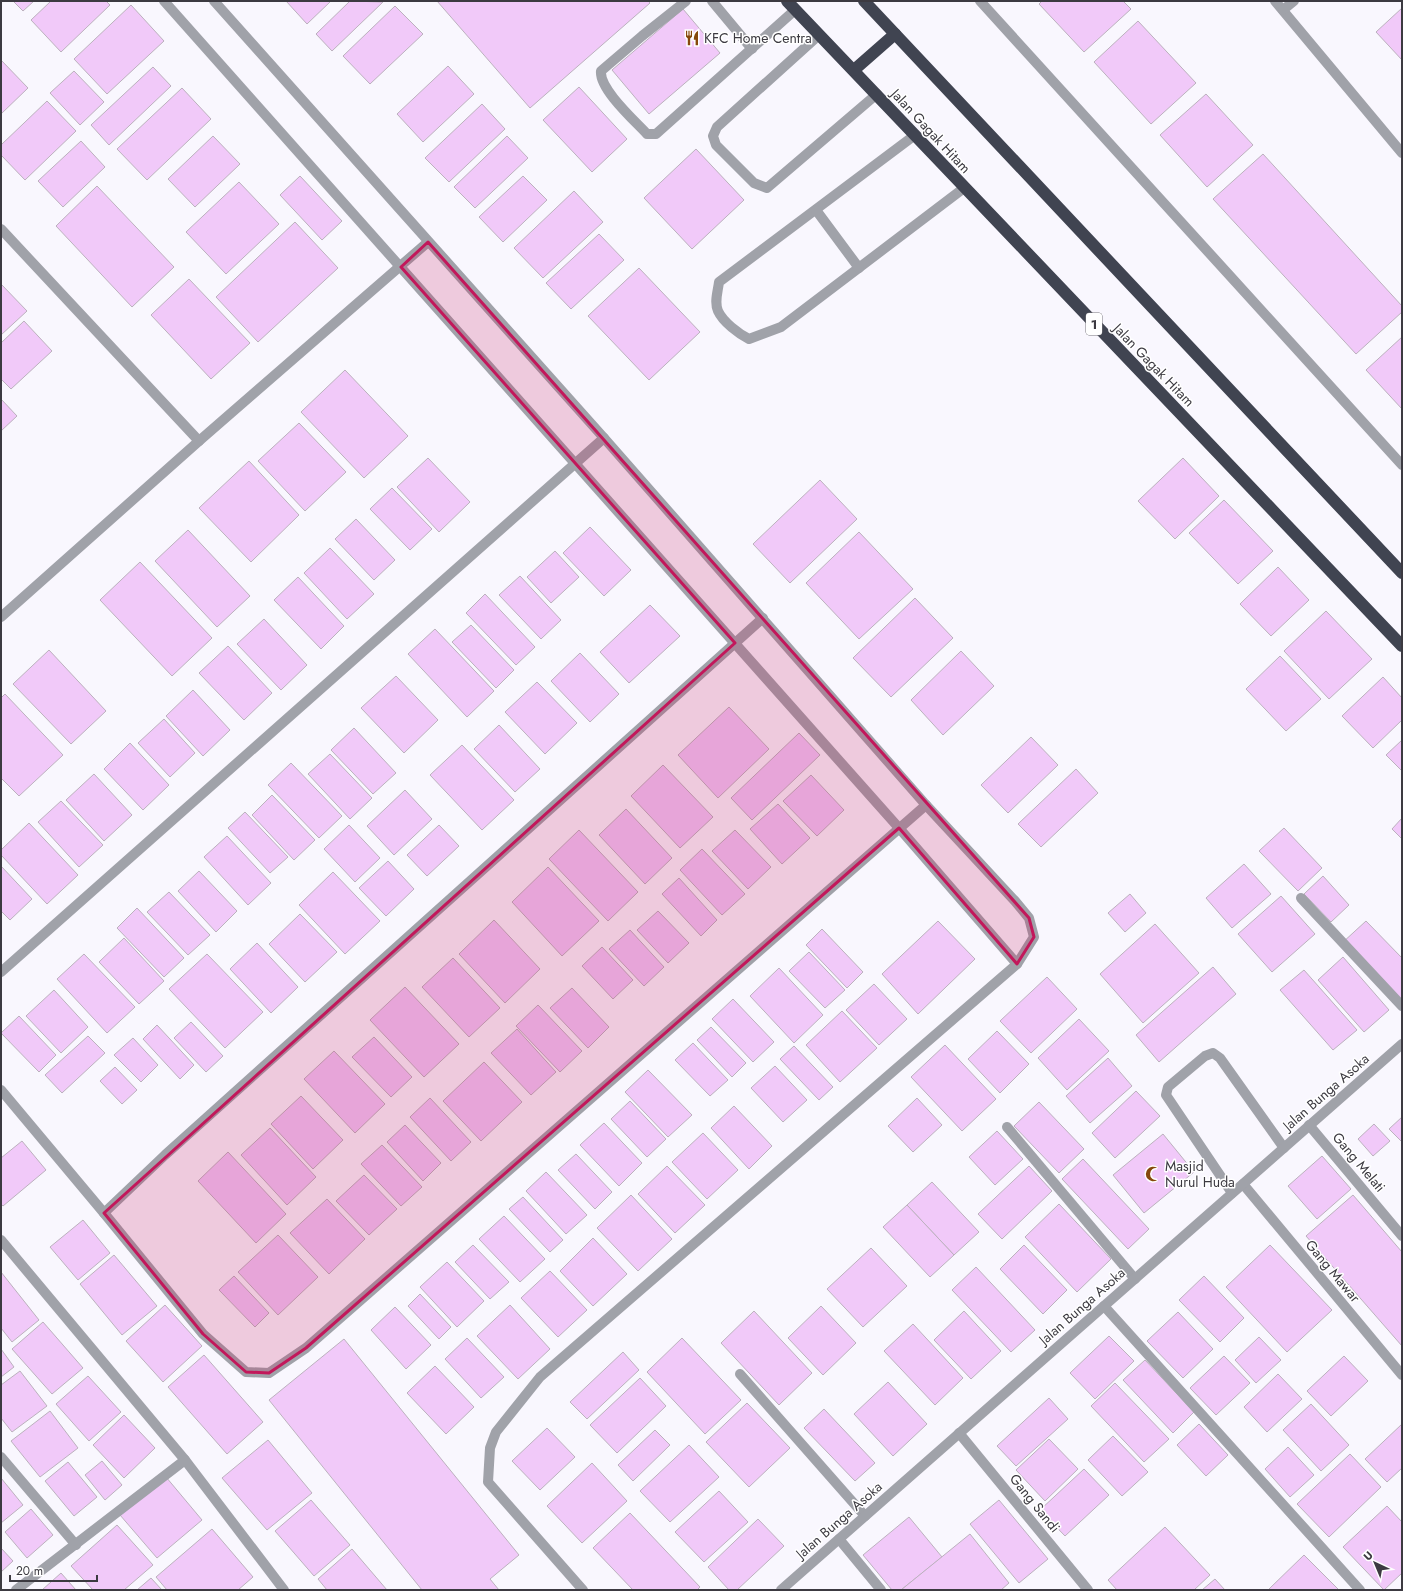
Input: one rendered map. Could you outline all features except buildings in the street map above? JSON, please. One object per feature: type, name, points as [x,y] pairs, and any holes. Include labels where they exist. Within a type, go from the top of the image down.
[{"type":"highway","points":[[864,1],[1402,573]]},
{"type":"highway","name":"Jalan Gagak Hitam","points":[[791,6],[877,94],[964,188],[1402,646]]},
{"type":"highway","points":[[854,70],[895,34]]},
{"type":"street","points":[[164,1],[899,828],[1017,964]]},
{"type":"street","points":[[214,1],[604,438],[926,805],[1029,918],[1034,937],[1017,964],[540,1377],[496,1432],[490,1448],[488,1482],[583,1590]]},
{"type":"street","points":[[686,1],[642,36],[602,71],[601,77],[603,82],[616,100],[647,134],[656,134],[752,49],[791,6]]},
{"type":"street","points":[[712,1],[752,49]]},
{"type":"street","points":[[980,1],[1402,465]]},
{"type":"street","points":[[1275,1],[1402,153]]},
{"type":"street","points":[[1283,10],[1294,1]]},
{"type":"street","points":[[819,35],[717,127],[713,136],[716,145],[754,182],[767,188],[877,94]]},
{"type":"street","points":[[915,135],[719,282],[716,300],[718,311],[738,334],[749,339],[781,327],[964,188]]},
{"type":"street","points":[[816,210],[859,268]]},
{"type":"street","points":[[1,229],[199,441]]},
{"type":"street","points":[[1,617],[199,441],[428,242]]},
{"type":"street","points":[[1,972],[604,438]]},
{"type":"street","points":[[104,1213],[165,1155],[763,618]]},
{"type":"street","points":[[1,1090],[203,1334],[246,1372],[269,1373],[306,1348],[926,805]]},
{"type":"street","points":[[1301,898],[1402,1006]]},
{"type":"street","name":"Jalan Bunga Asoka","points":[[781,1590],[1402,1044]]},
{"type":"street","points":[[1232,1193],[1166,1095],[1168,1086],[1205,1056],[1213,1053],[1220,1058],[1284,1148]]},
{"type":"street","name":"Gang Melati","points":[[1309,1125],[1402,1236]]},
{"type":"street","points":[[1007,1126],[1135,1279]]},
{"type":"street","name":"Gang Mawar","points":[[1243,1184],[1402,1375]]},
{"type":"street","points":[[1,1240],[185,1460],[284,1590]]},
{"type":"street","points":[[1104,1306],[1360,1590]]},
{"type":"street","points":[[740,1374],[865,1516]]},
{"type":"street","name":"Gang Sandi","points":[[959,1433],[1088,1590]]},
{"type":"street","points":[[1,1457],[76,1545]]},
{"type":"street","points":[[16,1590],[185,1460]]},
{"type":"street","points":[[839,1539],[881,1590]]},
{"type":"highlighted area","points":[[428,242],[1029,918],[1034,937],[1017,964],[899,828],[306,1348],[269,1373],[246,1372],[203,1334],[104,1213],[735,643],[401,267]]},
{"type":"place","name":"KFC Home Centra","points":[[692,38]]},
{"type":"place","name":"Masjid Nurul Huda","points":[[1153,1174]]}]
